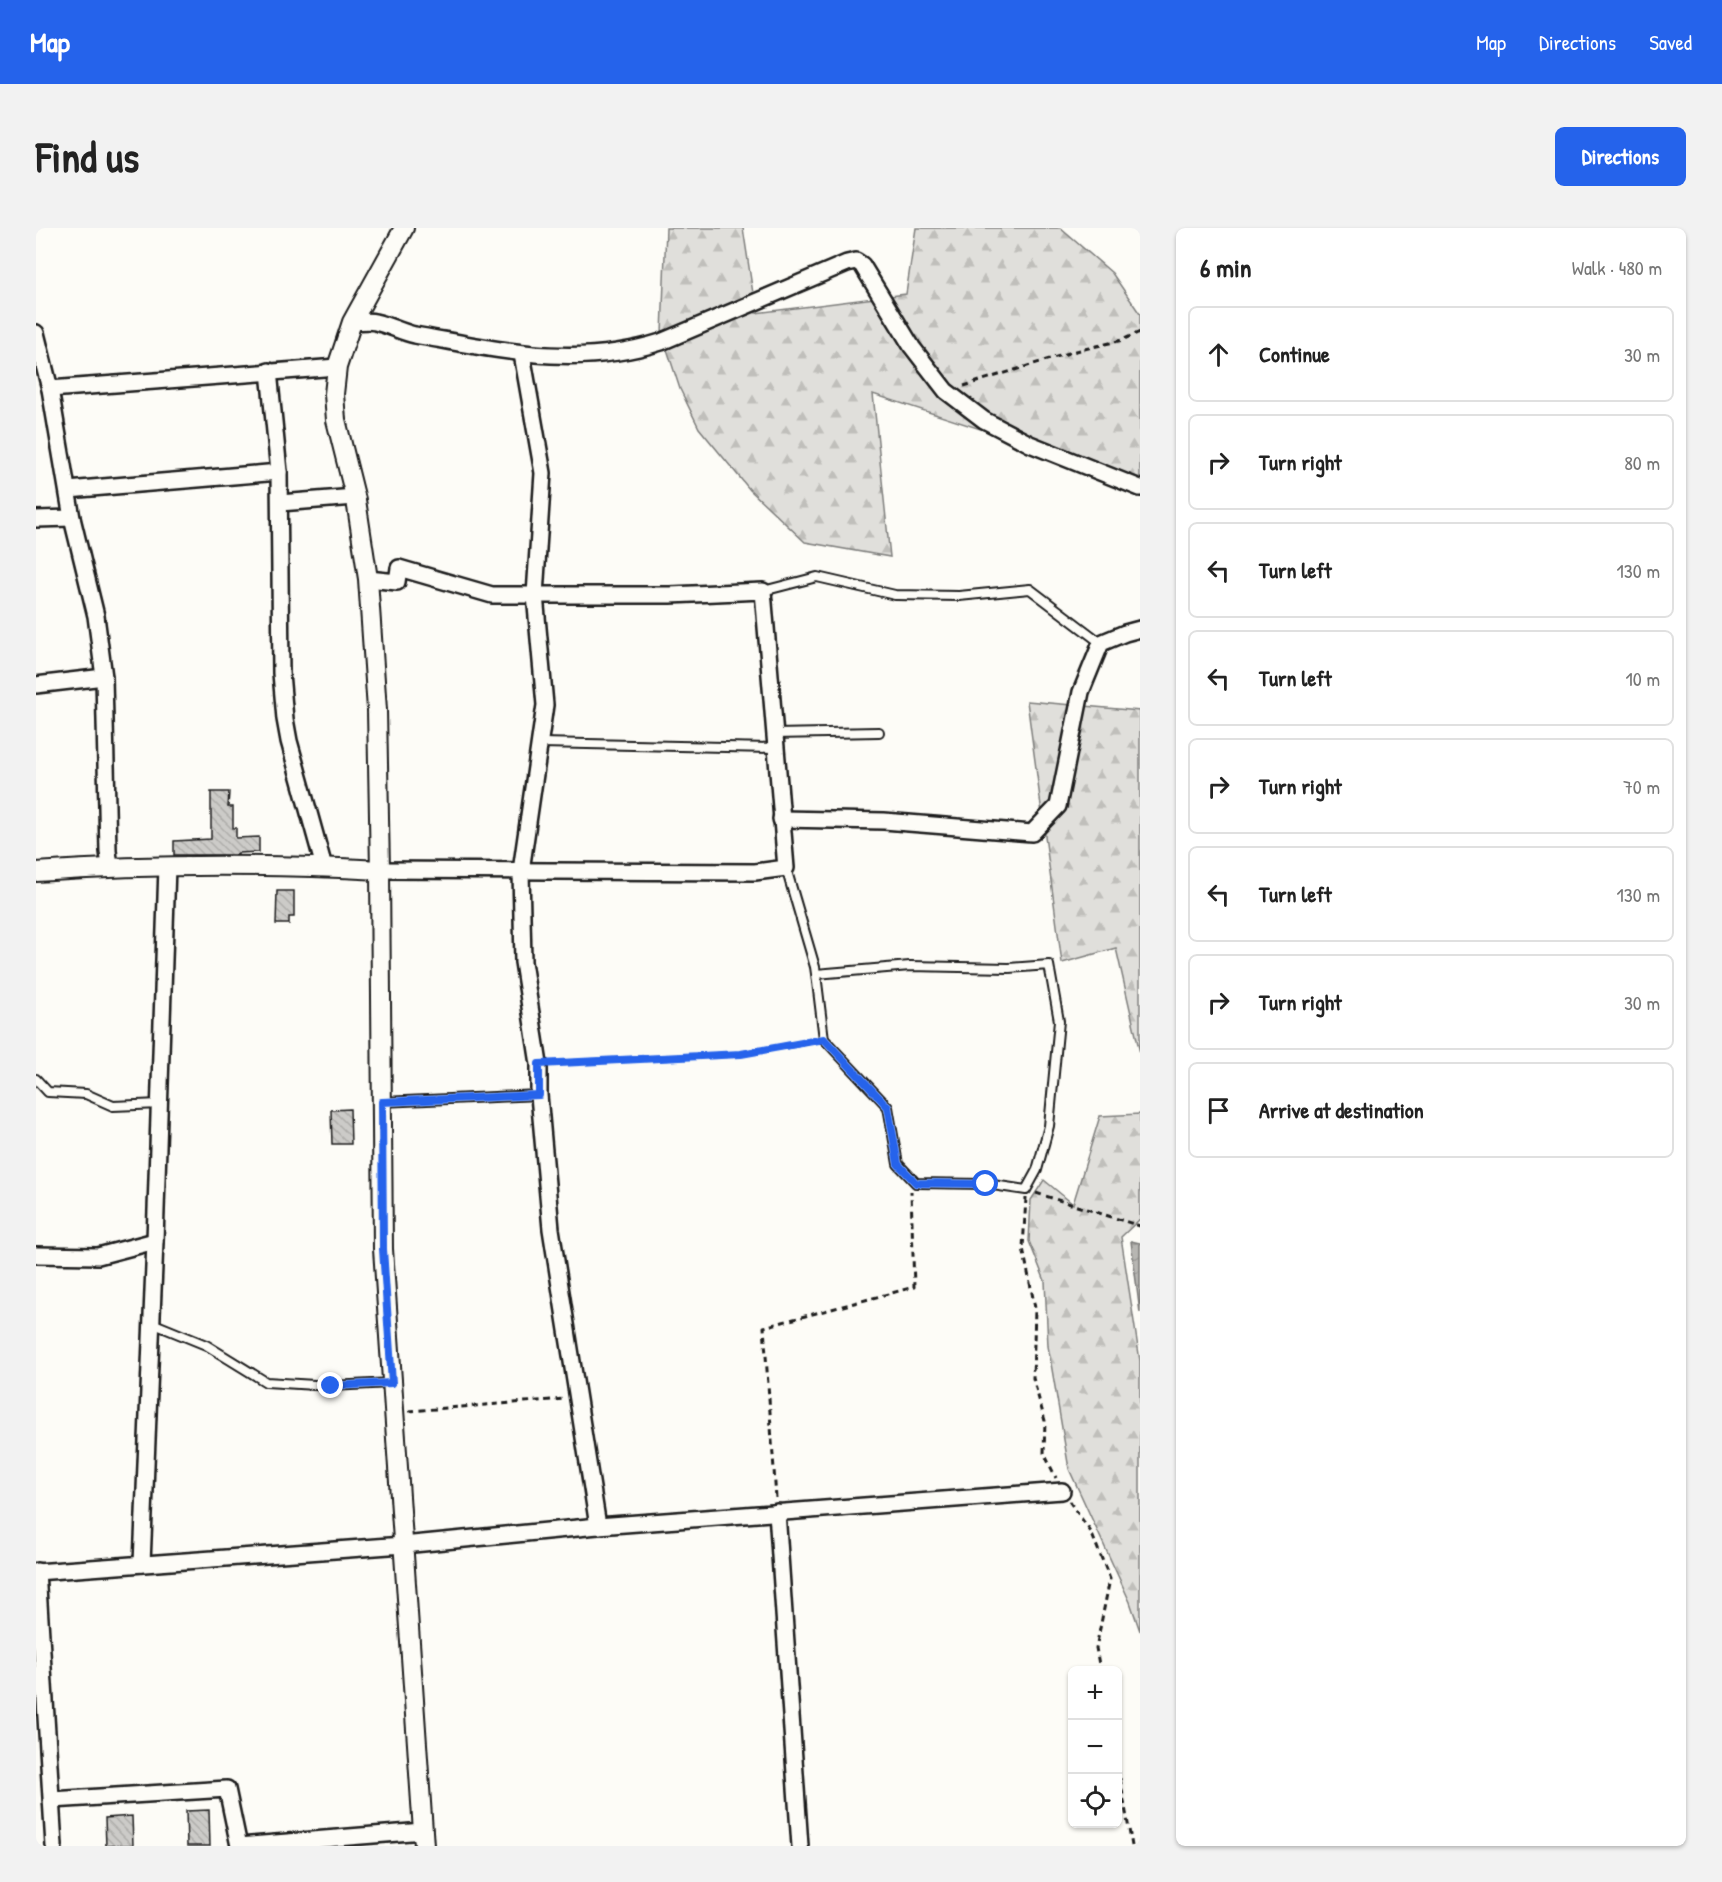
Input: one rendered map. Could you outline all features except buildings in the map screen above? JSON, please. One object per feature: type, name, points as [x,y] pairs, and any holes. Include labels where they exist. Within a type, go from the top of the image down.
[{"type":"street","points":[[52,1800],[227,1790],[239,1846],[424,1839],[383,1249],[377,710],[368,579],[355,497],[336,420],[334,394],[337,367],[352,322],[404,228]]},
{"type":"street","points":[[352,322],[374,321],[406,333],[522,354],[580,356],[634,351],[661,342],[855,261],[862,266],[912,347],[946,392],[984,420],[1030,444],[1140,488]]},
{"type":"street","points":[[36,333],[50,389],[72,518],[96,616],[104,677],[110,867]]},
{"type":"street","points":[[522,354],[543,473],[535,596],[545,705],[521,872],[523,962],[539,1064],[539,1095],[551,1229],[598,1526]]},
{"type":"street","points":[[50,389],[337,367]]},
{"type":"street","points":[[269,371],[279,472],[281,673],[285,719],[324,867]]},
{"type":"street","points":[[68,490],[279,472]]},
{"type":"street","points":[[280,503],[355,497]]},
{"type":"street","points":[[36,519],[72,518]]},
{"type":"street","points":[[36,872],[167,866],[521,872],[755,872],[786,868],[763,591],[670,595],[492,595],[399,568],[397,582],[368,579]]},
{"type":"street","points":[[781,819],[884,821],[1032,833],[1058,806],[1081,692],[1101,643],[1140,629]]},
{"type":"street","points":[[36,685],[104,677]]},
{"type":"street","points":[[142,1564],[167,866]]},
{"type":"street","points":[[36,1255],[98,1256],[155,1241]]},
{"type":"street","points":[[54,1846],[40,1674],[37,1572],[403,1545],[598,1526],[1062,1491]]},
{"type":"street","points":[[777,1512],[800,1846]]},
{"type":"lane","points":[[763,591],[817,577],[895,595],[959,596],[1030,589],[1101,643]]},
{"type":"lane","points":[[541,743],[775,741],[879,732]]},
{"type":"lane","points":[[786,868],[816,975],[824,1039],[888,1107],[898,1164],[916,1183],[986,1184],[1026,1190],[1037,1170],[1049,1126],[1059,1021],[1049,965],[1009,968],[910,966],[816,975]]},
{"type":"lane","points":[[36,1079],[48,1092],[86,1094],[113,1106],[160,1104]]},
{"type":"lane","points":[[382,1102],[539,1095]]},
{"type":"lane","points":[[152,1323],[206,1346],[266,1383],[331,1386],[392,1383]]},
{"type":"path","points":[[946,392],[1072,352],[1122,340],[1140,332]]},
{"type":"path","points":[[539,1064],[741,1054],[824,1039]]},
{"type":"path","points":[[777,1512],[764,1327],[914,1287],[911,1178]]},
{"type":"path","points":[[1099,1666],[1096,1648],[1110,1579],[1091,1532],[1062,1491],[1044,1453],[1045,1421],[1033,1378],[1035,1308],[1023,1248],[1026,1190],[1140,1226]]},
{"type":"path","points":[[394,1412],[578,1398]]},
{"type":"path","points":[[1119,1774],[1132,1846]]},
{"type":"green space","points":[[666,228],[743,228],[756,313],[906,294],[916,228],[1060,228],[1112,273],[1140,314],[1140,481],[873,394],[890,557],[805,542],[750,490],[699,428],[680,389],[662,334]]},
{"type":"green space","points":[[1027,701],[1140,711],[1140,1053],[1116,948],[1062,963]]},
{"type":"green space","points":[[1140,1114],[1140,1219],[1121,1237],[1140,1361],[1140,1631],[1130,1602],[1069,1469],[1048,1346],[1045,1281],[1029,1241],[1031,1200],[1044,1180],[1073,1204],[1100,1116]]},
{"type":"water","points":[[1131,1241],[1140,1243],[1140,1313]]},
{"type":"route","points":[[331,1386],[392,1383],[383,1249],[382,1102],[539,1095],[539,1064],[741,1054],[824,1039],[888,1107],[898,1164],[916,1183],[986,1184]]}]
